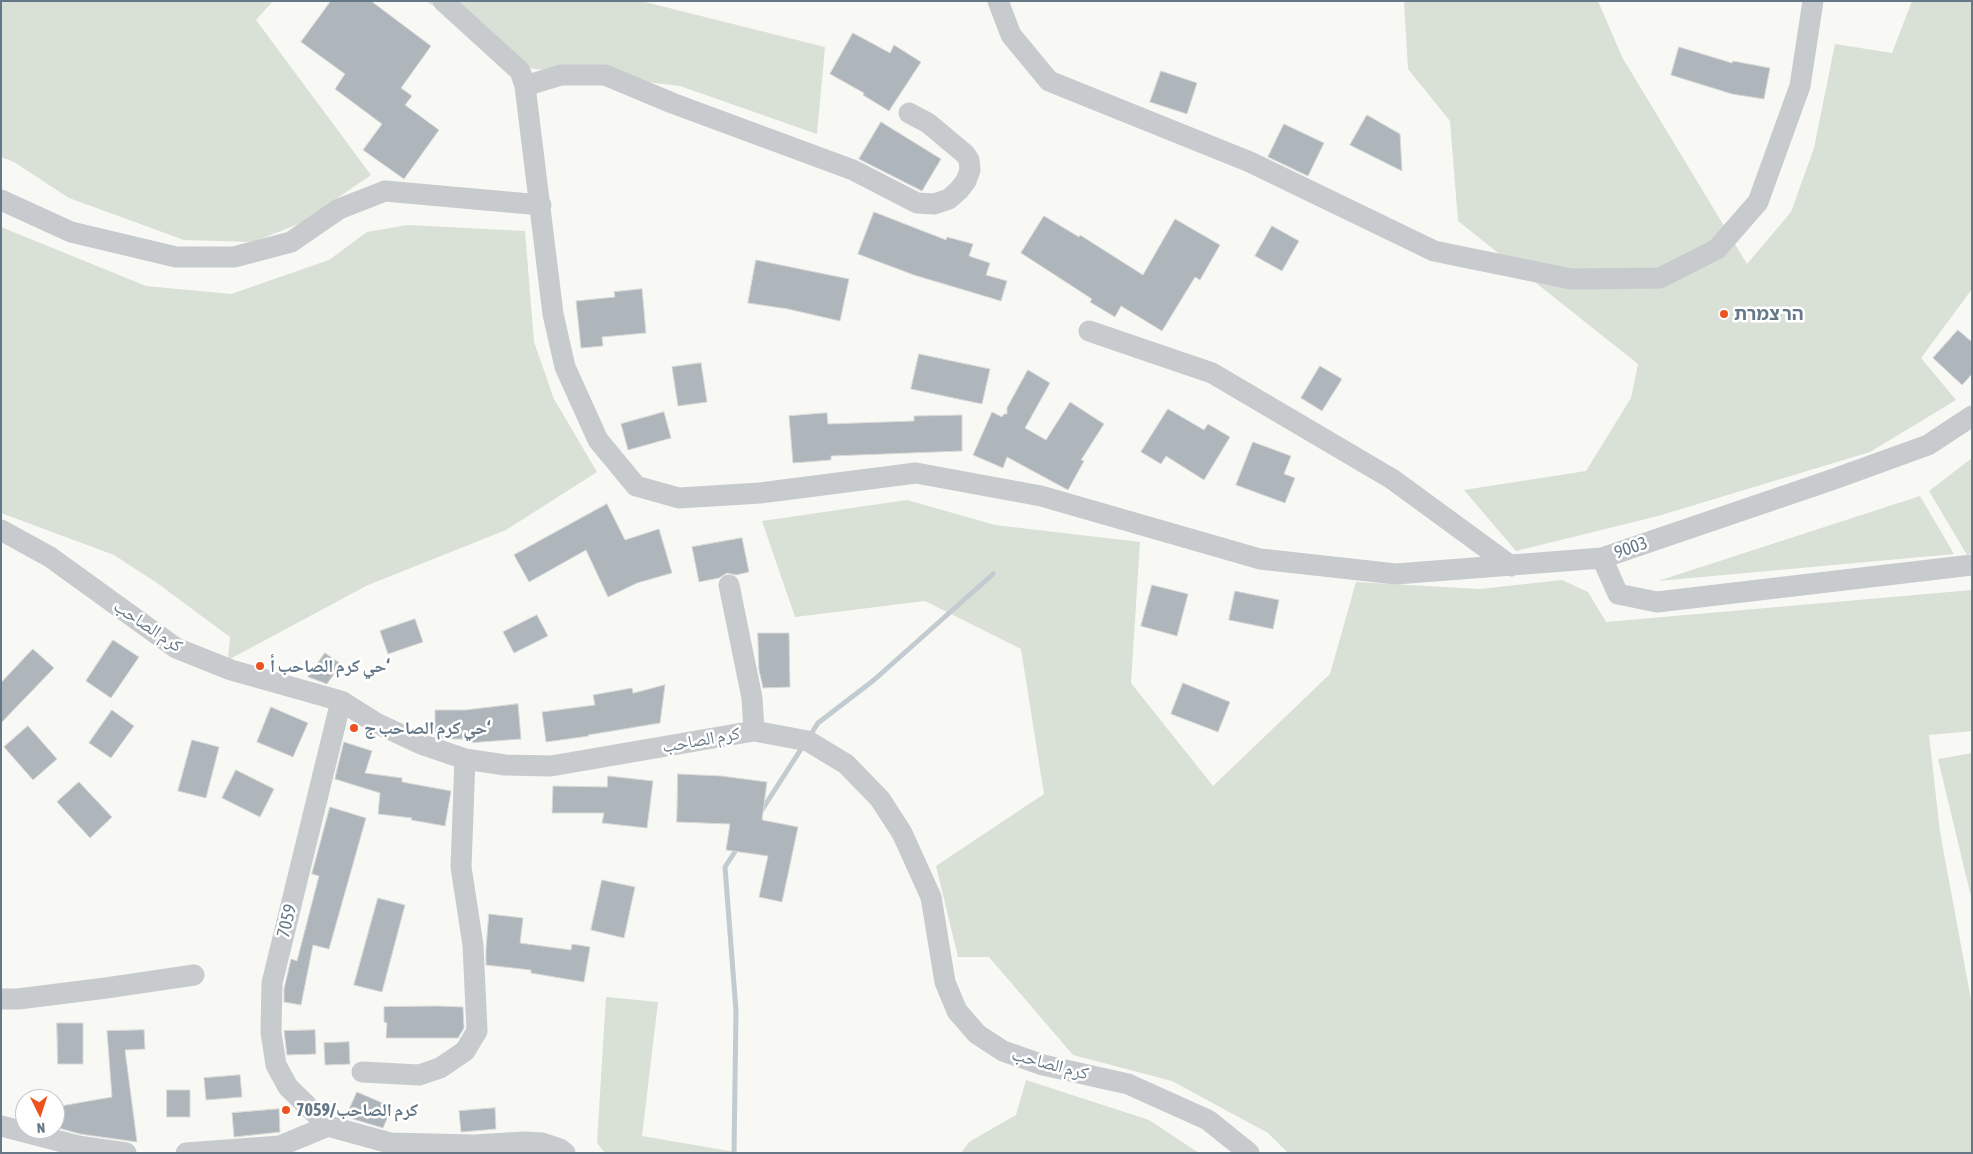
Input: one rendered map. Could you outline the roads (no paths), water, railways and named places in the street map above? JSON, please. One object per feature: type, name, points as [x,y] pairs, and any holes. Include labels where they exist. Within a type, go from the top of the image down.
[{"type":"street","points":[[443,1],[520,71],[525,86],[553,314],[565,368],[598,440],[636,486],[679,498],[760,493],[916,473],[1041,496],[1260,559],[1396,574],[1602,558]]},
{"type":"street","points":[[998,1],[1011,35],[1049,81],[1250,162],[1434,251],[1571,280],[1660,278],[1717,249],[1758,202],[1800,86],[1813,1]]},
{"type":"street","points":[[525,86],[561,75],[605,75],[672,103],[853,170],[917,202],[934,204],[949,199],[966,181],[970,170],[969,160],[965,154],[928,123],[909,113]]},
{"type":"street","points":[[1,200],[71,232],[176,257],[234,256],[291,242],[339,209],[385,192],[541,205]]},
{"type":"street","points":[[1089,331],[1212,374],[1392,479],[1511,566]]},
{"type":"street","name":"9003","points":[[1972,416],[1928,445],[1834,480],[1602,558],[1618,594],[1657,602],[1972,565]]},
{"type":"street","name":"كرم الصاحب","points":[[1,530],[50,557],[176,648],[231,670],[341,701],[376,723],[421,744],[465,759],[506,765],[551,766],[754,731],[808,742],[846,764],[880,799],[902,833],[931,897],[945,982],[957,1010],[977,1034],[1003,1051],[1043,1065],[1128,1084],[1208,1120],[1249,1153]]},
{"type":"street","points":[[729,585],[752,698],[754,731]]},
{"type":"street","name":"7059","points":[[328,1126],[288,1087],[276,1065],[271,1032],[272,983],[341,701]]},
{"type":"street","points":[[362,1072],[419,1075],[440,1068],[465,1051],[477,1031],[473,945],[462,867],[465,759]]},
{"type":"street","points":[[1,998],[18,999],[194,975]]},
{"type":"street","points":[[1,1126],[78,1146],[126,1153]]},
{"type":"street","points":[[186,1153],[280,1146],[328,1126],[390,1143],[474,1145],[524,1142],[542,1143],[560,1148],[565,1153]]},
{"type":"waterway","points":[[809,737],[818,723],[874,680],[993,574]]},
{"type":"waterway","points":[[760,813],[803,746]]},
{"type":"waterway","points":[[734,1153],[736,1011],[725,867],[738,847]]},
{"type":"place","name":"הר צמרת","points":[[1724,314]]},
{"type":"place","name":"حي كرم الصاحب أ‘","points":[[260,666]]},
{"type":"place","name":"حي كرم الصاحب ج‘","points":[[354,728]]},
{"type":"place","name":"كرم الصاحب/7059","points":[[286,1110]]}]
